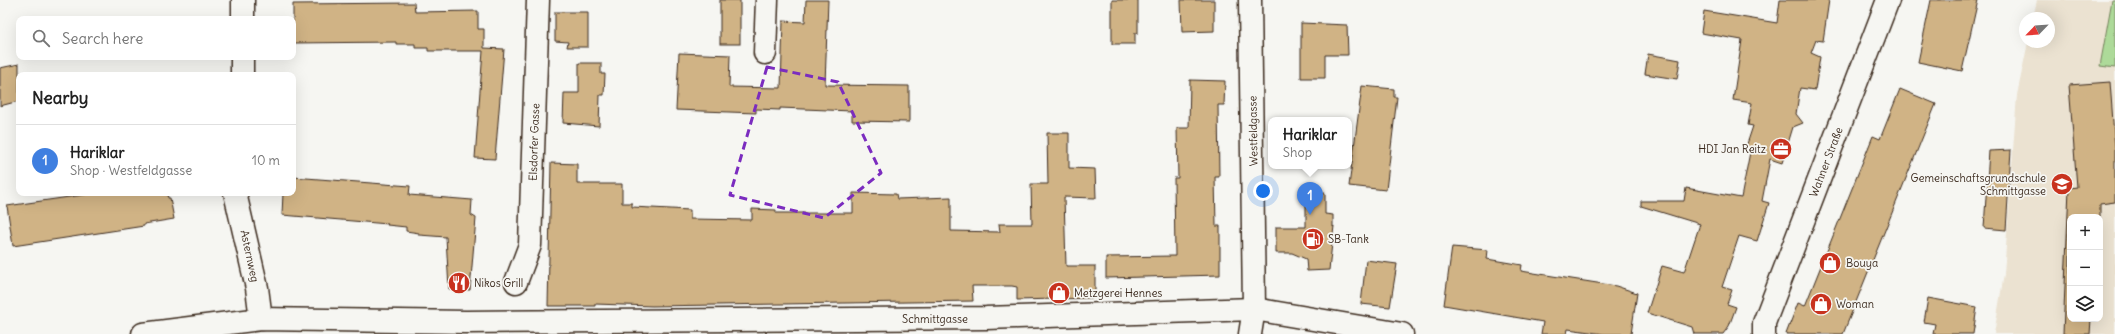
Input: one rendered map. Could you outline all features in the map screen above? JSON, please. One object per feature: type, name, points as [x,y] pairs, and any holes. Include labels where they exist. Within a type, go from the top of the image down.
[{"type":"main road","points":[[243,0],[243,16]]},
{"type":"main road","name":"Elsdorfer Gasse","points":[[516,282],[530,244],[538,0]]},
{"type":"main road","points":[[765,53],[767,0]]},
{"type":"main road","name":"Westfeldgasse","points":[[1250,0],[1254,309],[1250,334]]},
{"type":"main road","name":"Wahner Straße","points":[[1760,330],[1888,0]]},
{"type":"main road","points":[[242,60],[242,72]]},
{"type":"main road","name":"Asternweg","points":[[236,196],[257,288],[261,319]]},
{"type":"main road","name":"Schmittgasse","points":[[143,334],[261,319],[466,322],[999,318],[1254,309],[1402,334]]},
{"type":"main road","points":[[562,334],[586,321]]},
{"type":"main road","points":[[466,322],[488,334]]},
{"type":"highlighted area","points":[[767,67],[838,82],[881,173],[824,218],[730,195]]},
{"type":"shaded area","name":"Gemeinschaftsgrundschule Schmittgasse","points":[[2037,0],[2115,0],[2115,334],[1994,334],[2004,274],[2017,95],[2027,48],[2055,48],[2055,12],[2034,12]]},
{"type":"green space","points":[[2112,0],[2115,0],[2115,68],[2100,66]]},
{"type":"building","points":[[720,0],[740,0],[740,44],[720,44]]},
{"type":"building","points":[[806,0],[828,0],[825,85],[909,86],[909,122],[852,121],[852,111],[780,108],[780,110],[756,109],[756,113],[676,110],[679,53],[730,55],[729,87],[781,88],[783,21],[805,22]]},
{"type":"building","points":[[1112,0],[1138,0],[1138,33],[1135,33],[1135,44],[1112,44]]},
{"type":"building","points":[[1181,0],[1214,0],[1214,31],[1182,32]]},
{"type":"building","points":[[1780,0],[1829,0],[1823,41],[1816,40],[1811,53],[1820,57],[1815,90],[1800,88],[1796,114],[1803,123],[1793,127],[1782,163],[1770,159],[1762,201],[1769,203],[1757,241],[1739,236],[1722,287],[1732,290],[1727,304],[1736,307],[1729,326],[1723,334],[1694,334],[1692,327],[1647,313],[1662,266],[1684,272],[1700,224],[1641,206],[1641,201],[1684,201],[1686,188],[1741,198],[1750,152],[1745,150],[1753,126],[1748,125],[1752,103],[1733,100],[1742,40],[1701,33],[1704,11],[1777,23]]},
{"type":"building","points":[[1931,0],[1978,0],[1962,71],[1918,62]]},
{"type":"building","points":[[414,3],[415,12],[478,11],[478,29],[484,29],[484,48],[504,49],[495,159],[475,158],[483,51],[428,51],[428,48],[415,48],[415,44],[396,44],[396,42],[296,43],[296,16],[293,16],[293,4]]},
{"type":"building","points":[[555,12],[588,12],[588,47],[567,47],[568,42],[555,41]]},
{"type":"building","points":[[1301,23],[1347,25],[1348,55],[1325,55],[1325,78],[1301,78]]},
{"type":"building","points":[[1648,54],[1680,60],[1677,79],[1645,74]]},
{"type":"building","points":[[579,63],[601,63],[601,74],[605,74],[604,95],[600,95],[599,126],[563,123],[564,93],[579,93]]},
{"type":"building","points":[[19,64],[19,72],[16,72],[16,102],[0,106],[0,68]]},
{"type":"building","points":[[1190,80],[1225,81],[1224,105],[1218,105],[1219,177],[1215,177],[1216,226],[1220,226],[1220,275],[1106,278],[1106,257],[1175,256],[1174,178],[1178,178],[1177,128],[1189,128]]},
{"type":"building","points":[[2110,82],[2115,149],[2115,202],[2100,204],[2100,214],[2068,214],[2069,188],[2077,187],[2069,85]]},
{"type":"building","points":[[1362,86],[1394,89],[1394,97],[1397,97],[1386,190],[1349,186]]},
{"type":"building","points":[[1900,89],[1936,104],[1843,334],[1786,334],[1798,303],[1805,306],[1873,136],[1880,139]]},
{"type":"building","points":[[1047,133],[1069,133],[1069,168],[1095,169],[1096,198],[1064,197],[1066,266],[1095,266],[1095,298],[1017,300],[1017,287],[972,286],[973,301],[652,306],[595,304],[595,306],[548,306],[551,163],[577,164],[577,184],[622,184],[622,203],[632,203],[632,207],[690,210],[690,219],[752,220],[752,209],[776,210],[776,213],[853,213],[853,193],[896,194],[897,199],[951,197],[951,231],[1000,232],[999,224],[1032,224],[1031,184],[1048,184]]},
{"type":"building","points":[[2011,150],[2006,230],[1984,228],[1989,151]]},
{"type":"building","points":[[296,177],[410,186],[409,195],[472,200],[471,215],[476,218],[470,290],[449,289],[446,237],[419,235],[419,233],[406,231],[406,227],[387,225],[388,224],[282,215],[283,196],[296,196]]},
{"type":"building","points":[[1306,193],[1325,193],[1325,214],[1333,215],[1333,227],[1334,226],[1329,270],[1307,271],[1306,259],[1292,253],[1276,253],[1276,227],[1306,227]]},
{"type":"building","points":[[76,196],[168,196],[168,198],[170,198],[174,219],[144,224],[144,226],[13,246],[7,206]]},
{"type":"building","points":[[2067,237],[2067,322],[2091,322],[2090,334],[2063,334]]},
{"type":"building","points":[[1452,247],[1488,250],[1487,259],[1522,265],[1521,271],[1616,286],[1637,293],[1631,334],[1604,334],[1568,329],[1567,334],[1541,334],[1543,322],[1444,305]]},
{"type":"building","points":[[1366,260],[1397,264],[1390,307],[1361,304]]},
{"type":"building","points":[[1928,298],[1977,307],[1973,334],[1933,334],[1935,324],[1924,322]]},
{"type":"place","name":"HDI Jan Reitz","points":[[1781,149]]},
{"type":"place","name":"Gemeinschaftsgrundschule Schmittgasse","points":[[2062,184]]},
{"type":"place","name":"Hariklar","points":[[1310,215]]},
{"type":"place","name":"SB-Tank","points":[[1313,239]]},
{"type":"place","name":"Bouya","points":[[1830,263]]},
{"type":"place","name":"Nikos Grill","points":[[459,283]]},
{"type":"place","name":"Metzgerei Hennes","points":[[1059,293]]},
{"type":"place","name":"Woman","points":[[1821,304]]}]
